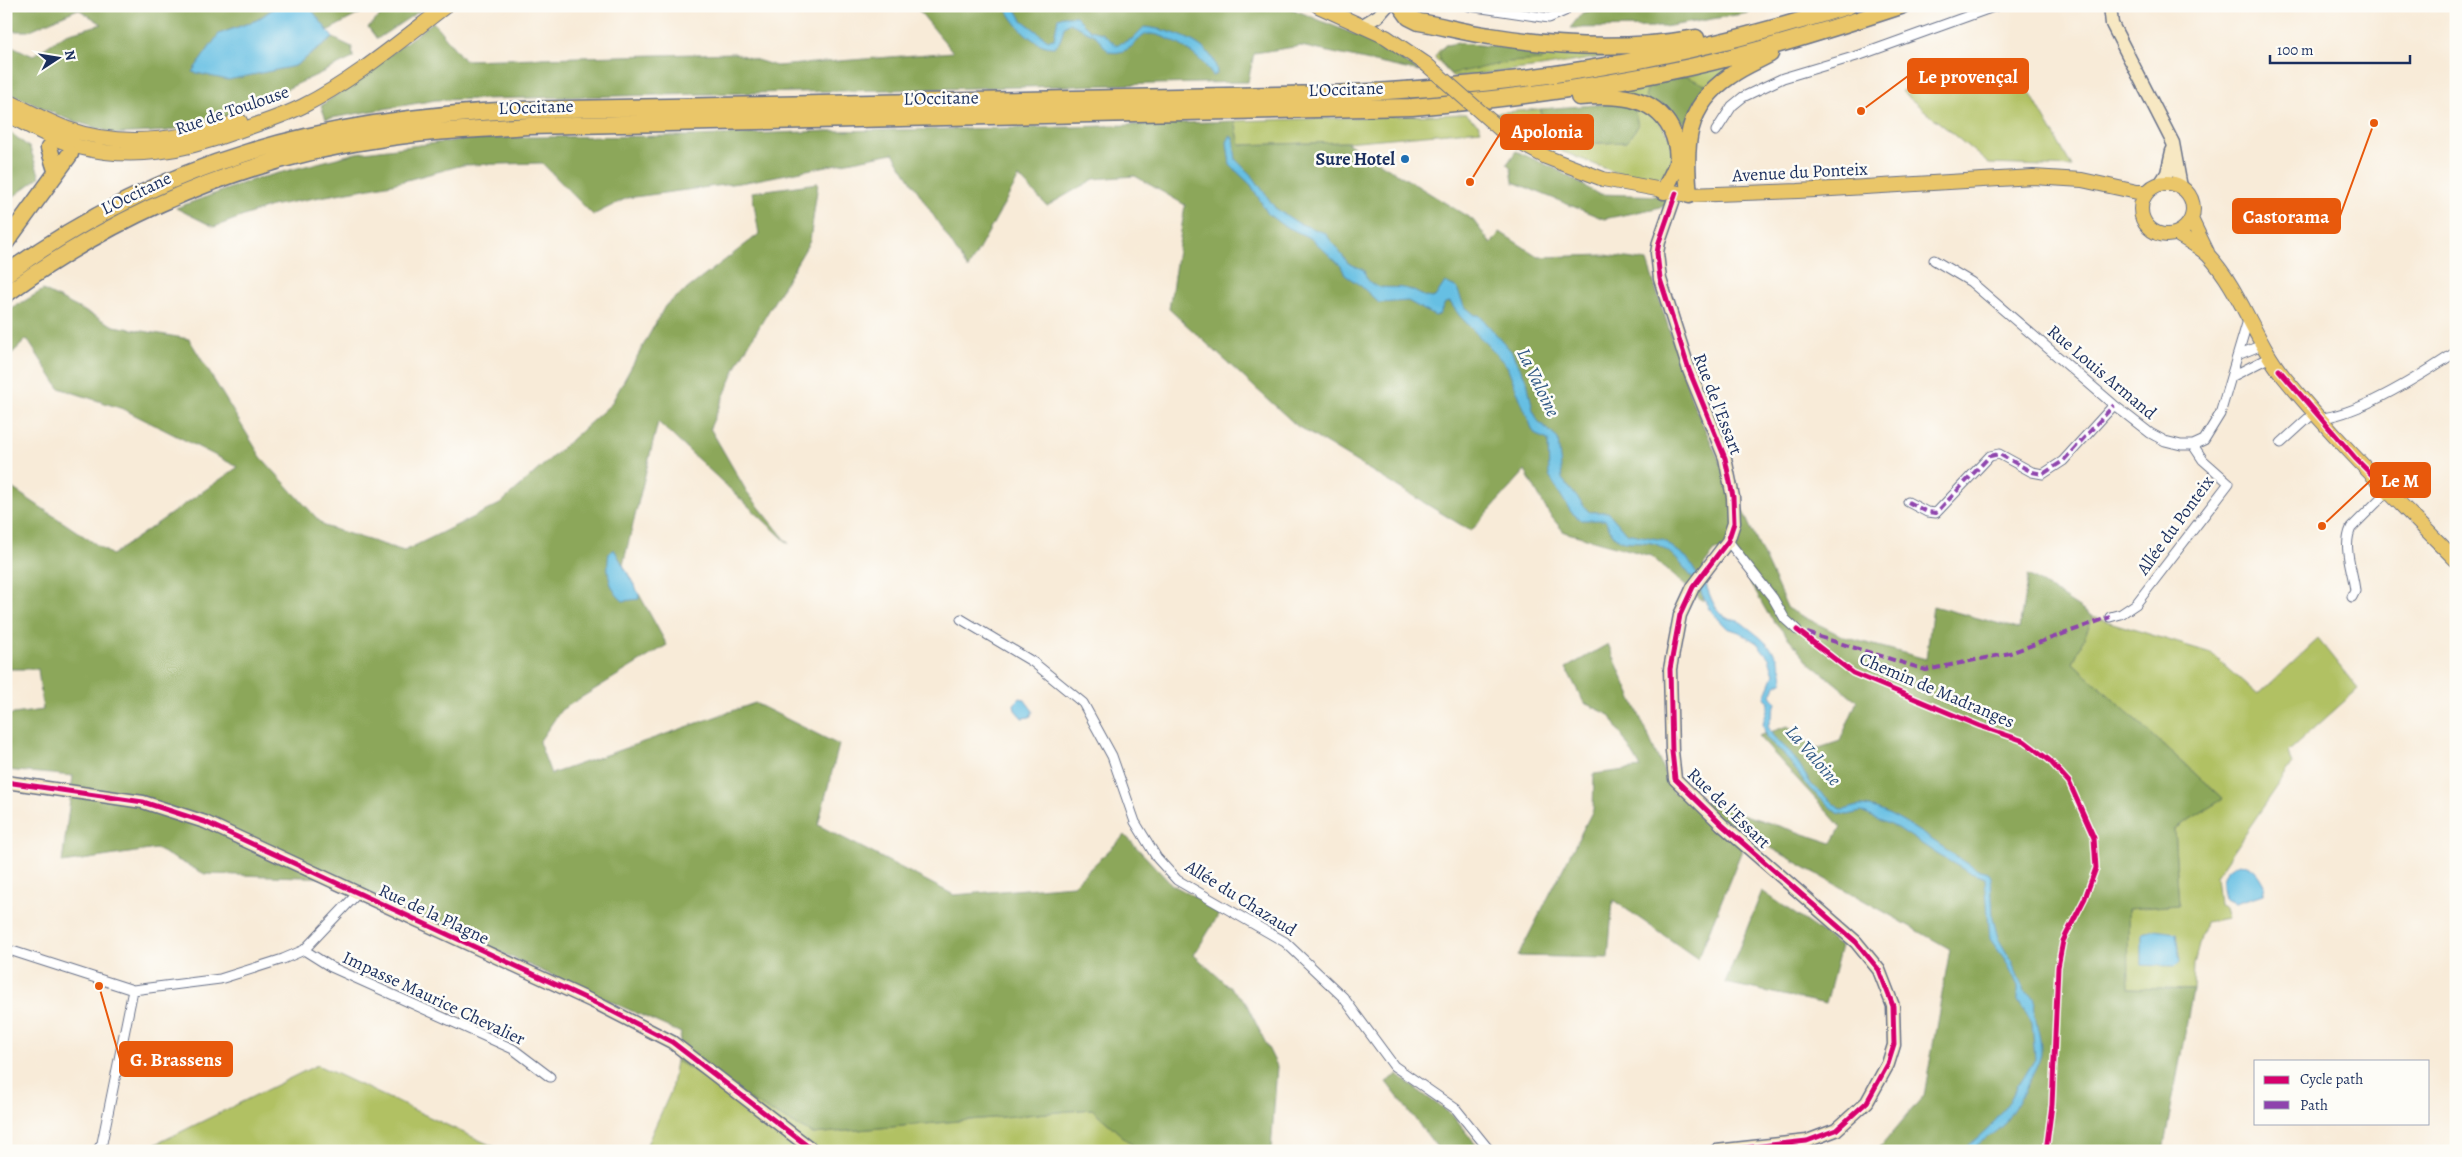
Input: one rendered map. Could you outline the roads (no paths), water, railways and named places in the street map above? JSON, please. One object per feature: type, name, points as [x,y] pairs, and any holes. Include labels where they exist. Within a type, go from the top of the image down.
[{"type":"highway","points":[[1401,6],[1409,17],[1419,22],[1489,36],[1568,45],[1676,42],[1731,32],[1748,35]]},
{"type":"highway","name":"L'Occitane","points":[[6,274],[52,242],[93,218],[135,196],[182,175],[278,142],[384,121],[439,114],[516,110],[1320,94],[1438,89],[1507,82],[1604,68],[1703,47],[1848,6]]},
{"type":"highway","name":"L'Occitane","points":[[6,294],[34,274],[103,232],[186,191],[278,160],[347,144],[389,137],[454,130],[530,126],[1412,107],[1532,95],[1690,67],[1794,40],[1901,6]]},
{"type":"highway","points":[[1676,193],[1693,120],[1702,104],[1717,86],[1731,75],[1794,40]]},
{"type":"highway","points":[[1532,95],[1551,99],[1608,95],[1635,99],[1653,108],[1666,121],[1672,131],[1678,155],[1673,175],[1676,193]]},
{"type":"highway","points":[[49,148],[56,170]]},
{"type":"highway","points":[[6,242],[56,170],[74,150]]},
{"type":"main road","name":"Rue de Toulouse","points":[[6,114],[74,150],[138,154],[179,149],[330,83],[379,50],[435,6]]},
{"type":"main road","name":"Rue de Toulouse","points":[[6,100],[59,125],[89,135],[140,141],[212,135],[281,116],[311,101],[377,58],[446,6]]},
{"type":"main road","points":[[1318,6],[1363,25]]},
{"type":"main road","name":"Avenue du Ponteix","points":[[1363,25],[1410,52],[1501,130],[1529,149],[1571,168],[1603,179],[1676,193],[1798,191],[2033,177],[2082,180],[2113,188],[2147,192]]},
{"type":"main road","points":[[28,126],[49,148]]},
{"type":"main road","points":[[74,150],[89,135]]},
{"type":"main road","points":[[2191,220],[2177,234],[2169,236],[2153,232],[2142,219],[2140,211],[2147,192],[2160,184],[2168,183],[2181,187],[2192,202],[2191,220],[2208,255],[2223,274],[2270,357],[2317,415],[2456,560]]},
{"type":"main road","name":"Avenue du Ponteix","points":[[2113,188],[2140,211]]},
{"type":"main road","points":[[2177,234],[2208,255]]},
{"type":"street","points":[[1363,25],[1378,16],[1387,6]]},
{"type":"street","points":[[1469,6],[1549,18],[1565,10],[1567,6]]},
{"type":"street","points":[[1716,130],[1732,106],[1743,97],[1783,78],[1860,55],[1996,6]]},
{"type":"street","points":[[2110,6],[2112,24],[2173,144],[2181,187]]},
{"type":"street","points":[[2160,184],[2167,173],[2173,144]]},
{"type":"street","name":"Rue de l'Essart","points":[[1676,193],[1658,248],[1660,279],[1689,370],[1725,458],[1733,497],[1734,523],[1728,540],[1694,587],[1680,614],[1670,668],[1672,751],[1676,779],[1721,824],[1856,942],[1879,970],[1893,1006],[1894,1045],[1888,1064],[1867,1102],[1836,1130],[1808,1141],[1716,1151]]},
{"type":"street","name":"Rue Louis Armand","points":[[1934,260],[1971,282],[2114,405],[2150,433],[2166,441],[2181,445],[2193,445]]},
{"type":"street","points":[[2193,445],[2204,440],[2220,414],[2240,354],[2248,320]]},
{"type":"street","points":[[2240,354],[2262,345]]},
{"type":"street","points":[[2281,442],[2317,415],[2329,418],[2357,407],[2415,379],[2456,352]]},
{"type":"street","points":[[2232,378],[2270,357]]},
{"type":"street","points":[[1908,502],[1927,512],[1936,513],[1990,456],[1999,454],[2032,472],[2043,474],[2063,461],[2114,405]]},
{"type":"street","name":"Allée du Ponteix","points":[[2110,617],[2120,614],[2136,604],[2229,483],[2203,460],[2193,445]]},
{"type":"street","points":[[2352,597],[2355,591],[2346,545],[2347,535],[2350,528],[2388,491]]},
{"type":"street","points":[[1728,540],[1773,598],[1784,619],[1797,630]]},
{"type":"street","name":"Allée du Chazaud","points":[[961,619],[1033,662],[1083,703],[1112,756],[1135,822],[1157,858],[1177,880],[1285,942],[1343,997],[1394,1066],[1456,1109],[1490,1151]]},
{"type":"street","name":"Rue de la Plagne","points":[[6,782],[143,802],[205,822],[598,1004],[672,1042],[814,1151]]},
{"type":"street","points":[[6,949],[133,990],[220,979],[283,959],[304,950],[358,893]]},
{"type":"street","name":"Impasse Maurice Chevalier","points":[[304,950],[331,967],[513,1050],[550,1077]]},
{"type":"street","points":[[97,1151],[102,1143],[133,990]]},
{"type":"water","points":[[277,6],[309,6],[333,38],[295,66],[228,80],[192,72],[219,34],[257,20]]},
{"type":"water","points":[[1005,6],[1014,6],[1022,20],[1048,40],[1054,39],[1058,18],[1064,16],[1076,16],[1090,30],[1102,33],[1116,45],[1132,39],[1144,27],[1166,31],[1200,46],[1215,63],[1217,74],[1212,76],[1202,62],[1185,48],[1157,35],[1145,35],[1124,51],[1109,52],[1096,36],[1070,23],[1065,25],[1057,45],[1054,47],[1046,46],[1031,39],[1013,20]]},
{"type":"water","points":[[1230,136],[1233,138],[1236,160],[1254,178],[1275,208],[1298,223],[1325,233],[1348,263],[1364,270],[1371,283],[1382,287],[1408,289],[1431,298],[1435,297],[1445,282],[1457,288],[1464,306],[1475,315],[1479,315],[1511,351],[1527,381],[1533,410],[1538,421],[1558,439],[1562,479],[1589,512],[1608,512],[1626,533],[1663,540],[1687,558],[1698,576],[1693,579],[1674,556],[1660,546],[1649,542],[1620,540],[1613,535],[1605,520],[1581,520],[1571,512],[1549,476],[1548,440],[1536,435],[1533,431],[1507,366],[1459,315],[1450,302],[1445,303],[1439,315],[1435,316],[1408,301],[1379,303],[1361,286],[1345,275],[1341,266],[1312,239],[1281,224],[1268,214],[1251,185],[1230,165],[1227,142]]},
{"type":"water","points":[[614,549],[639,594],[639,599],[623,601],[611,585],[608,572],[609,553]]},
{"type":"water","points":[[1704,579],[1711,599],[1720,612],[1728,619],[1740,622],[1757,635],[1775,654],[1782,671],[1783,681],[1775,686],[1771,695],[1776,703],[1768,726],[1773,736],[1791,753],[1812,785],[1841,810],[1864,806],[1890,815],[1976,869],[1988,872],[1991,877],[1993,918],[1998,938],[2012,962],[2024,990],[2035,999],[2034,1006],[2041,1053],[2030,1079],[2005,1122],[1971,1151],[1963,1151],[2001,1114],[2017,1085],[2021,1082],[2035,1059],[2032,1023],[2018,1000],[2018,986],[2006,961],[1990,939],[1985,878],[1968,872],[1898,828],[1861,812],[1847,815],[1837,813],[1810,789],[1784,754],[1766,738],[1763,723],[1769,703],[1765,697],[1774,674],[1769,658],[1757,643],[1739,632],[1727,628],[1709,609],[1698,586]]},
{"type":"water","points":[[1020,698],[1024,699],[1033,711],[1030,717],[1022,718],[1015,710],[1014,704]]},
{"type":"water","points":[[2239,863],[2255,870],[2265,885],[2263,894],[2235,903],[2224,899],[2222,882],[2225,873]]},
{"type":"water","points":[[2154,930],[2176,933],[2180,961],[2175,966],[2142,965],[2142,933]]},
{"type":"place","name":"Le provençal","points":[[1861,111]]},
{"type":"place","name":"Castorama","points":[[2374,123]]},
{"type":"place","name":"Sure Hotel","points":[[1405,159]]},
{"type":"place","name":"Apolonia","points":[[1470,182]]},
{"type":"place","name":"Le M","points":[[2322,526]]},
{"type":"place","name":"G. Brassens","points":[[99,986]]},
{"type":"water label","name":"La Valoine","points":[[1539,382]]},
{"type":"water label","name":"La Valoine","points":[[1814,755]]}]
